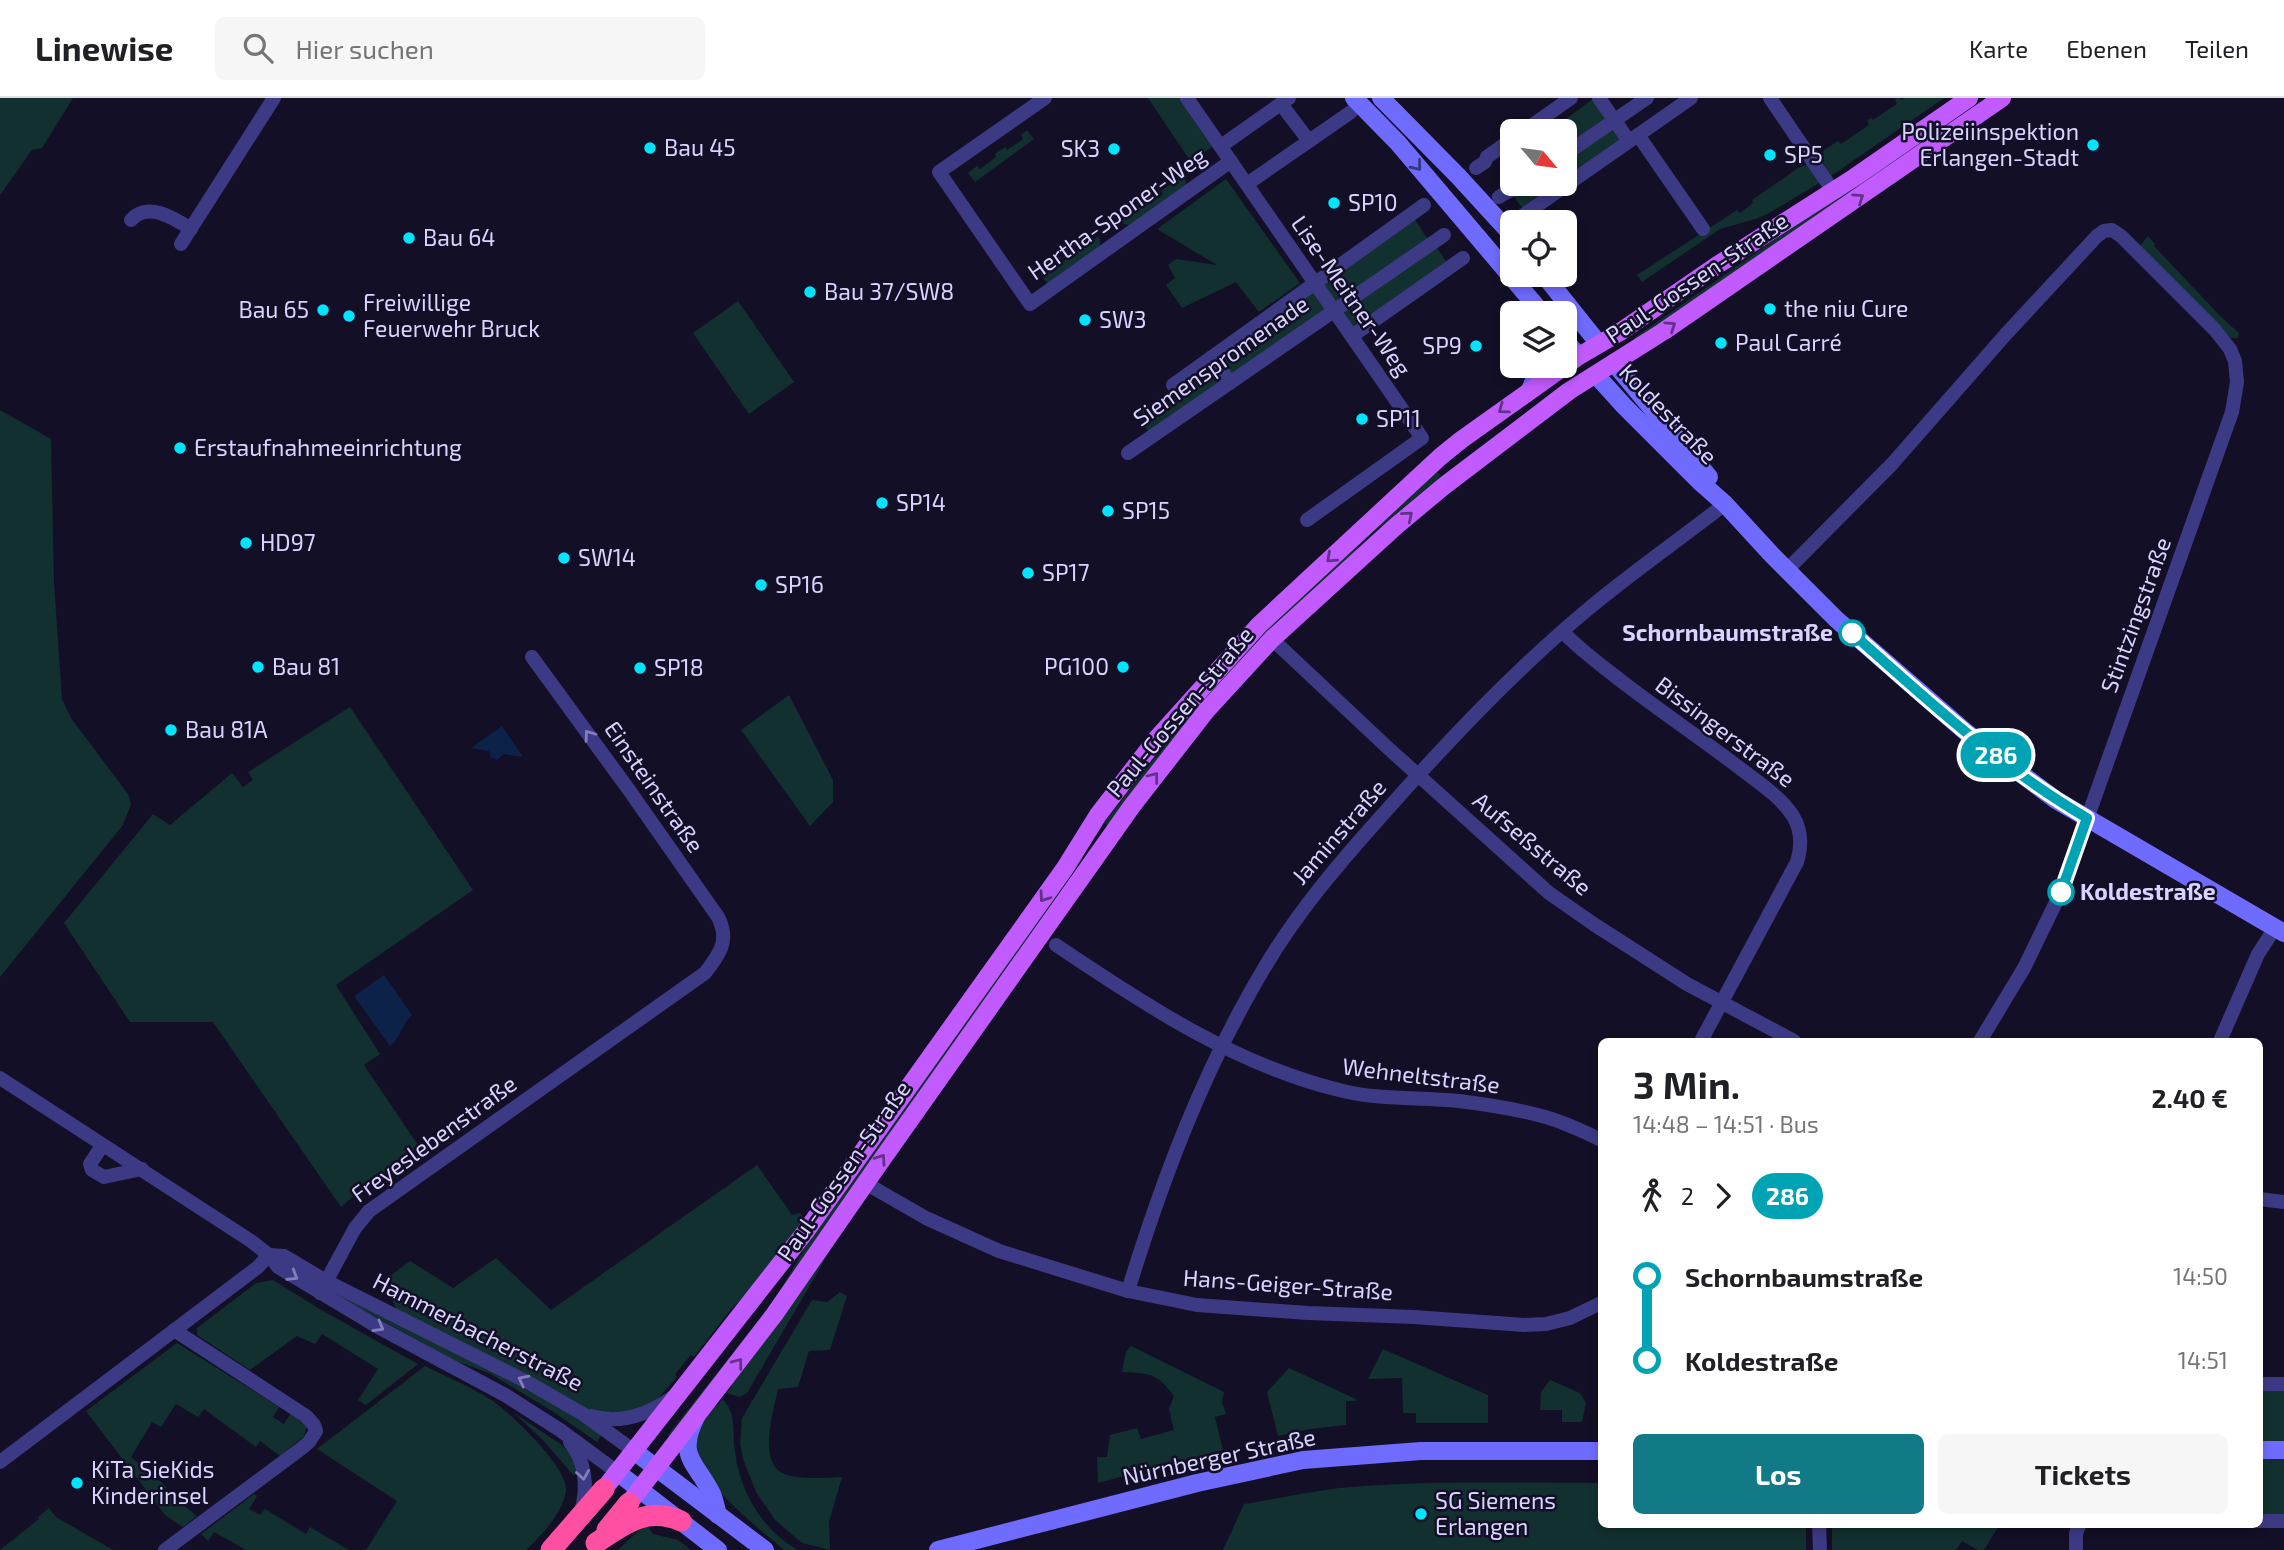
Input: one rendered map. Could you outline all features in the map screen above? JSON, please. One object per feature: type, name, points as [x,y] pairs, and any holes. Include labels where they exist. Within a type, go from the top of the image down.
[{"type":"highway","points":[[551,1550],[604,1489]]},
{"type":"highway","points":[[593,1546],[634,1496]]},
{"type":"highway","points":[[593,1546],[638,1518],[668,1515],[681,1521]]},
{"type":"main road","name":"Paul-Gossen-Straße","points":[[604,1489],[761,1290],[840,1184],[1110,800],[1158,737],[1259,625],[1461,440],[1579,356],[1833,191],[1969,98]]},
{"type":"main road","name":"Paul-Gossen-Straße","points":[[634,1496],[774,1315],[1126,813],[1206,711],[1272,639],[1396,526],[1558,399],[2002,98]]},
{"type":"main road","points":[[1940,118],[1952,134]]},
{"type":"main road","points":[[1599,344],[1614,363]]},
{"type":"main road","name":"Koldestraße","points":[[1579,356],[1595,374]]},
{"type":"main road","points":[[1426,471],[1437,470],[1444,474],[1444,486]]},
{"type":"main road","points":[[1110,800],[1110,810],[1120,816],[1126,813]]},
{"type":"street","points":[[181,244],[274,98]]},
{"type":"street","name":"Hertha-Sponer-Weg","points":[[1045,98],[939,172],[1030,304],[1231,161]]},
{"type":"street","name":"Lise-Meitner-Weg","points":[[1187,98],[1422,438],[1307,520]]},
{"type":"street","points":[[1541,119],[1571,98]]},
{"type":"street","points":[[1599,98],[1703,229]]},
{"type":"street","points":[[1577,146],[1647,98]]},
{"type":"street","points":[[1538,210],[1691,98]]},
{"type":"street","points":[[1770,98],[1833,191]]},
{"type":"street","points":[[1384,99],[1500,213]]},
{"type":"street","name":"Hertha-Sponer-Weg","points":[[1221,146],[1285,101],[1309,141]]},
{"type":"street","points":[[1247,184],[1309,141],[1353,105],[1398,143],[1531,301]]},
{"type":"street","points":[[1398,143],[1410,135],[1425,142]]},
{"type":"street","points":[[1476,169],[1500,148]]},
{"type":"street","name":"Siemenspromenade","points":[[1173,385],[1424,205]]},
{"type":"street","points":[[131,220],[134,215],[145,211],[170,217],[191,229]]},
{"type":"street","name":"Stintzingstraße","points":[[1787,570],[1892,464],[2029,309],[2104,231],[2112,230],[2131,246],[2221,337],[2235,361],[2237,382],[2232,412],[2061,892],[2046,927],[1982,1038]]},
{"type":"street","name":"Siemenspromenade","points":[[1128,453],[1444,234]]},
{"type":"street","points":[[1352,336],[1463,258]]},
{"type":"street","points":[[1554,287],[1599,344]]},
{"type":"street","points":[[1212,357],[1230,383]]},
{"type":"street","name":"Koldestraße","points":[[1614,363],[1707,474],[1725,505]]},
{"type":"street","name":"Koldestraße","points":[[1595,374],[1837,620],[1967,733],[2056,800],[2279,931]]},
{"type":"street","points":[[1530,390],[1535,378]]},
{"type":"street","name":"Jaminstraße","points":[[1128,1291],[1168,1170],[1194,1105],[1263,969],[1296,920],[1334,870],[1418,775],[1525,665],[1626,579],[1725,505]]},
{"type":"street","name":"Bissingerstraße","points":[[1563,632],[1602,666],[1783,803],[1794,817],[1800,831],[1801,848],[1797,862],[1703,1038]]},
{"type":"street","name":"Aufseßstraße","points":[[1272,639],[1549,893],[1687,984],[1789,1038]]},
{"type":"street","name":"Einsteinstraße","points":[[532,657],[718,916],[724,933],[721,948]]},
{"type":"street","points":[[2221,1038],[2258,954],[2279,931]]},
{"type":"street","name":"Wehneltstraße","points":[[1056,945],[1139,999],[1222,1047],[1274,1070],[1374,1097],[1459,1101],[1506,1109],[1561,1122],[1598,1139]]},
{"type":"street","name":"Freyeslebenstraße","points":[[323,1287],[355,1228],[369,1211],[705,974],[721,948]]},
{"type":"street","name":"Hammerbacherstraße","points":[[0,1077],[269,1255],[278,1267],[529,1383],[583,1414],[655,1469]]},
{"type":"street","points":[[102,1146],[90,1164],[92,1170],[104,1177],[142,1169]]},
{"type":"street","name":"Hans-Geiger-Straße","points":[[865,1184],[926,1219],[999,1251],[1128,1291],[1197,1305],[1524,1325],[1546,1324],[1570,1318],[1598,1304]]},
{"type":"street","points":[[2263,1199],[2284,1202]]},
{"type":"street","points":[[0,1462],[258,1267],[269,1255]]},
{"type":"street","name":"Hammerbacherstraße","points":[[323,1287],[378,1327],[505,1395],[618,1472]]},
{"type":"street","points":[[165,1550],[302,1448],[316,1431],[306,1416],[174,1330]]},
{"type":"street","points":[[2263,1384],[2284,1384]]},
{"type":"street","name":"Paul-Gossen-Straße","points":[[583,1414],[604,1420],[633,1417],[661,1405],[681,1391]]},
{"type":"street","points":[[696,1417],[689,1436],[689,1457],[711,1492],[718,1515]]},
{"type":"street","name":"Hammerbacherstraße","points":[[560,1430],[580,1458],[585,1477],[585,1496],[575,1524]]},
{"type":"street","points":[[2263,1450],[2284,1450]]},
{"type":"street","name":"Nürnberger Straße","points":[[938,1550],[1221,1478],[1303,1460],[1421,1451],[1598,1451]]},
{"type":"street","points":[[655,1469],[765,1550]]},
{"type":"street","points":[[618,1472],[634,1496],[660,1505],[718,1550]]},
{"type":"street","points":[[2263,1521],[2284,1521]]},
{"type":"street","points":[[1819,1528],[1819,1550]]},
{"type":"street","points":[[2076,1550],[2078,1529]]},
{"type":"green space","points":[[0,98],[73,98],[42,148],[32,150],[0,195]]},
{"type":"green space","points":[[1148,98],[1180,98],[1213,146],[1191,162]]},
{"type":"green space","points":[[1594,98],[1610,118],[1577,141],[1577,119],[1566,119]]},
{"type":"green space","points":[[1944,98],[1831,176],[1821,159],[1824,150],[1838,141],[1841,144],[1869,125],[1867,120],[1873,120],[1897,104],[1895,100]]},
{"type":"green space","points":[[1614,124],[1625,141],[1577,175],[1577,150]]},
{"type":"green space","points":[[1027,130],[1034,139],[975,182],[968,173],[977,166],[980,169],[1005,147],[1007,150],[1023,139],[1021,135]]},
{"type":"green space","points":[[1926,134],[1931,141],[1636,342],[1634,338]]},
{"type":"green space","points":[[1808,164],[1821,182],[1769,213],[1720,229],[1642,282],[1637,275],[1737,210],[1740,213],[1753,203],[1752,200]]},
{"type":"green space","points":[[1184,175],[1187,187],[1131,226],[1118,222],[1156,195],[1159,197],[1163,194],[1161,191]]},
{"type":"green space","points":[[1226,179],[1300,283],[1259,312],[1236,282],[1182,308],[1166,285],[1175,278],[1168,265],[1176,259],[1217,265],[1157,229]]},
{"type":"green space","points":[[1514,196],[1548,196],[1528,210],[1524,210]]},
{"type":"green space","points":[[1413,217],[1429,241],[1335,304],[1321,282]]},
{"type":"green space","points":[[1099,236],[1101,249],[1049,286],[1042,276]]},
{"type":"green space","points":[[2148,236],[2154,246],[2239,333],[2238,338],[2231,338],[2139,247]]},
{"type":"green space","points":[[1435,245],[1448,264],[1355,330],[1342,312]]},
{"type":"green space","points":[[1311,289],[1327,311],[1150,434],[1137,414]]},
{"type":"green space","points":[[738,301],[794,382],[749,414],[693,333]]},
{"type":"green space","points":[[0,410],[51,439],[54,583],[62,699],[71,718],[128,794],[131,804],[123,825],[0,977]]},
{"type":"green space","points":[[1437,472],[1441,475],[1436,480],[1362,542],[1351,558],[1109,826],[1104,823],[1185,719],[1267,628]]},
{"type":"green space","points":[[789,695],[833,780],[833,802],[810,826],[741,730]]},
{"type":"green space","points":[[350,707],[473,890],[336,985],[380,1054],[364,1065],[420,1148],[341,1207],[213,1022],[130,1022],[64,923],[153,814],[170,825],[232,773],[243,787],[253,780],[248,772]]},
{"type":"green space","points":[[1080,857],[1083,859],[794,1279],[672,1439],[668,1435],[776,1298],[814,1232]]},
{"type":"green space","points":[[757,1165],[792,1215],[800,1213],[805,1220],[756,1285],[732,1308],[694,1357],[691,1355],[675,1374],[677,1377],[653,1404],[614,1417],[586,1409],[397,1310],[383,1281],[410,1261],[453,1288],[496,1258],[551,1310]]},
{"type":"green space","points":[[837,1239],[747,1393],[739,1397],[727,1393],[732,1387],[729,1385]]},
{"type":"green space","points":[[273,1280],[418,1364],[366,1405],[358,1400],[378,1369],[322,1334],[315,1344],[297,1336],[250,1370],[197,1335],[197,1328],[256,1283]]},
{"type":"green space","points":[[840,1292],[847,1296],[830,1350],[809,1351],[798,1387],[778,1389],[769,1446],[775,1466],[782,1473],[803,1478],[842,1477],[829,1522],[830,1550],[802,1543],[775,1520],[756,1492],[743,1459],[740,1443],[742,1418],[812,1300],[827,1302]]},
{"type":"green space","points":[[339,1293],[556,1405],[602,1434],[597,1442],[489,1373],[456,1361],[337,1296]]},
{"type":"green space","points":[[177,1343],[279,1407],[273,1417],[284,1424],[291,1413],[307,1426],[304,1436],[280,1456],[260,1441],[256,1447],[204,1409],[198,1417],[176,1404],[161,1427],[152,1422],[131,1457],[197,1516],[183,1527],[165,1515],[86,1411]]},
{"type":"green space","points":[[1131,1346],[1224,1392],[1222,1402],[1226,1414],[1215,1417],[1223,1450],[1098,1483],[1097,1457],[1107,1457],[1110,1435],[1137,1428],[1141,1439],[1174,1430],[1169,1409],[1174,1396],[1168,1388],[1152,1376],[1122,1372],[1126,1352]]},
{"type":"green space","points":[[1383,1349],[1488,1395],[1488,1423],[1416,1423],[1416,1413],[1403,1413],[1402,1378],[1368,1379]]},
{"type":"green space","points":[[425,1366],[493,1401],[525,1429],[559,1470],[565,1482],[564,1500],[550,1524],[526,1550],[366,1550],[397,1501],[317,1449]]},
{"type":"green space","points":[[1289,1368],[1356,1399],[1346,1401],[1346,1425],[1278,1436],[1267,1392]]},
{"type":"green space","points":[[1550,1380],[1580,1393],[1586,1403],[1582,1422],[1562,1422],[1562,1410],[1540,1410],[1541,1392]]},
{"type":"green space","points":[[2263,1389],[2284,1390],[2284,1441],[2263,1441]]},
{"type":"green space","points":[[722,1399],[732,1416],[738,1466],[748,1495],[774,1532],[798,1550],[784,1550],[720,1492],[700,1466],[695,1447],[697,1434],[713,1405],[716,1407]]},
{"type":"green space","points":[[514,1413],[562,1445],[579,1473],[573,1475],[543,1440]]},
{"type":"green space","points":[[2263,1458],[2284,1458],[2284,1517],[2263,1517]]},
{"type":"green space","name":"SG Siemens Erlangen","points":[[1470,1482],[1598,1483],[1598,1528],[1806,1528],[1806,1550],[1223,1550],[1244,1504],[1339,1488]]},
{"type":"green space","points":[[254,1494],[257,1496],[249,1509],[260,1515],[265,1509],[306,1534],[310,1527],[349,1550],[246,1550],[214,1532],[208,1541],[201,1534]]},
{"type":"green space","points":[[49,1508],[56,1517],[113,1550],[0,1550]]},
{"type":"green space","points":[[646,1524],[653,1534],[678,1540],[691,1550],[618,1550]]},
{"type":"green space","points":[[1832,1528],[1998,1528],[1984,1550],[1978,1550],[1962,1541],[1956,1550],[1832,1550]]},
{"type":"water","points":[[502,726],[523,757],[504,754],[497,760],[491,757],[489,751],[471,748]]},
{"type":"water","points":[[384,975],[412,1015],[390,1046],[354,996]]},
{"type":"bus line","name":"286","points":[[1852,633],[1967,733],[2056,800],[2087,818],[2061,892]]},
{"type":"place","name":"Polizeiinspektion Erlangen-Stadt","points":[[2093,145]]},
{"type":"place","name":"Bau 45","points":[[650,148]]},
{"type":"place","name":"SK3","points":[[1114,149]]},
{"type":"place","name":"SP5","points":[[1770,155]]},
{"type":"place","name":"SP10","points":[[1334,203]]},
{"type":"place","name":"Bau 64","points":[[409,238]]},
{"type":"place","name":"Bau 37/SW8","points":[[810,292]]},
{"type":"place","name":"the niu Cure","points":[[1770,309]]},
{"type":"place","name":"Bau 65","points":[[323,310]]},
{"type":"place","name":"Freiwillige Feuerwehr Bruck","points":[[349,316]]},
{"type":"place","name":"SW3","points":[[1085,320]]},
{"type":"place","name":"Paul Carré","points":[[1721,343]]},
{"type":"place","name":"SP9","points":[[1476,346]]},
{"type":"place","name":"SP11","points":[[1362,419]]},
{"type":"place","name":"Erstaufnahmeeinrichtung","points":[[180,448]]},
{"type":"place","name":"SP14","points":[[882,503]]},
{"type":"place","name":"SP15","points":[[1108,511]]},
{"type":"place","name":"HD97","points":[[246,543]]},
{"type":"place","name":"SW14","points":[[564,558]]},
{"type":"place","name":"SP17","points":[[1028,573]]},
{"type":"place","name":"SP16","points":[[761,585]]},
{"type":"place","name":"Schornbaumstraße","points":[[1852,633]]},
{"type":"place","name":"Bau 81","points":[[258,667]]},
{"type":"place","name":"PG100","points":[[1123,667]]},
{"type":"place","name":"SP18","points":[[640,668]]},
{"type":"place","name":"Bau 81A","points":[[171,730]]},
{"type":"place","name":"Koldestraße","points":[[2061,892]]},
{"type":"place","name":"KiTa SieKids Kinderinsel","points":[[77,1483]]},
{"type":"place","name":"SG Siemens Erlangen","points":[[1421,1514]]}]
